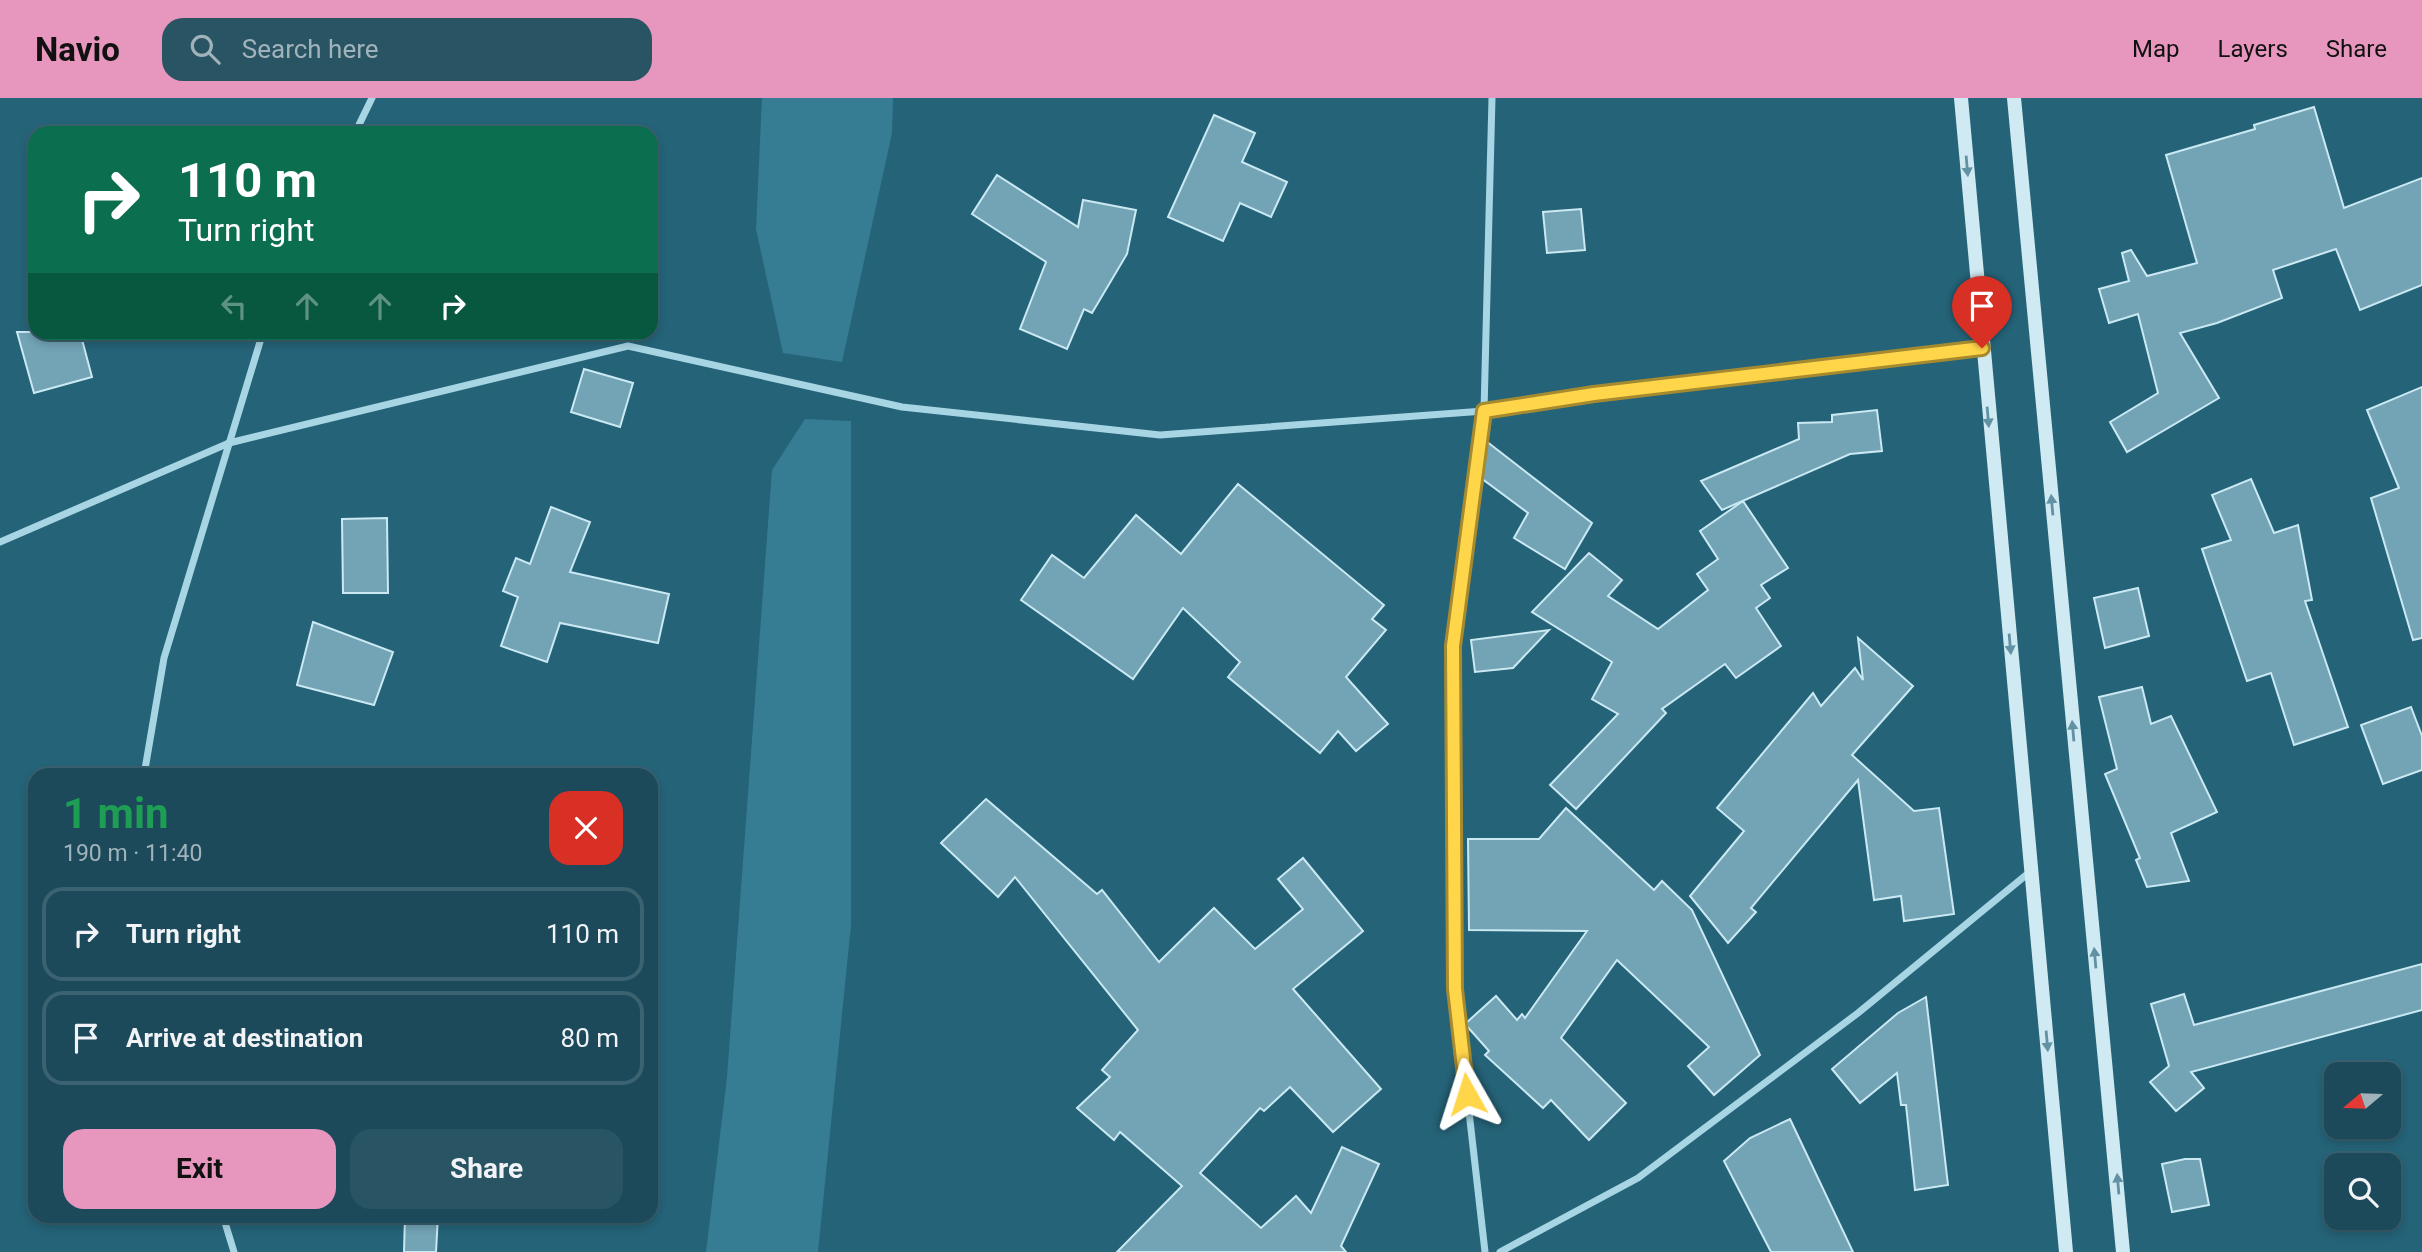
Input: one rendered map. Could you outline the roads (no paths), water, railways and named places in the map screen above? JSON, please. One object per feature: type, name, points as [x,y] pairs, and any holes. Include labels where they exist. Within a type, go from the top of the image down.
[{"type":"street","points":[[358,126],[372,98]]},
{"type":"street","points":[[1485,1252],[1455,989],[1453,660],[1484,411],[1492,98]]},
{"type":"street","points":[[1961,98],[2066,1252]]},
{"type":"street","points":[[2014,98],[2123,1252]]},
{"type":"street","points":[[145,768],[164,658],[261,340]]},
{"type":"street","points":[[0,542],[229,443],[628,346],[902,407],[1160,435],[1484,411],[1594,394],[1982,348]]},
{"type":"street","points":[[1500,1252],[1638,1178],[1858,1013],[2032,871]]},
{"type":"street","points":[[225,1223],[234,1252]]}]
